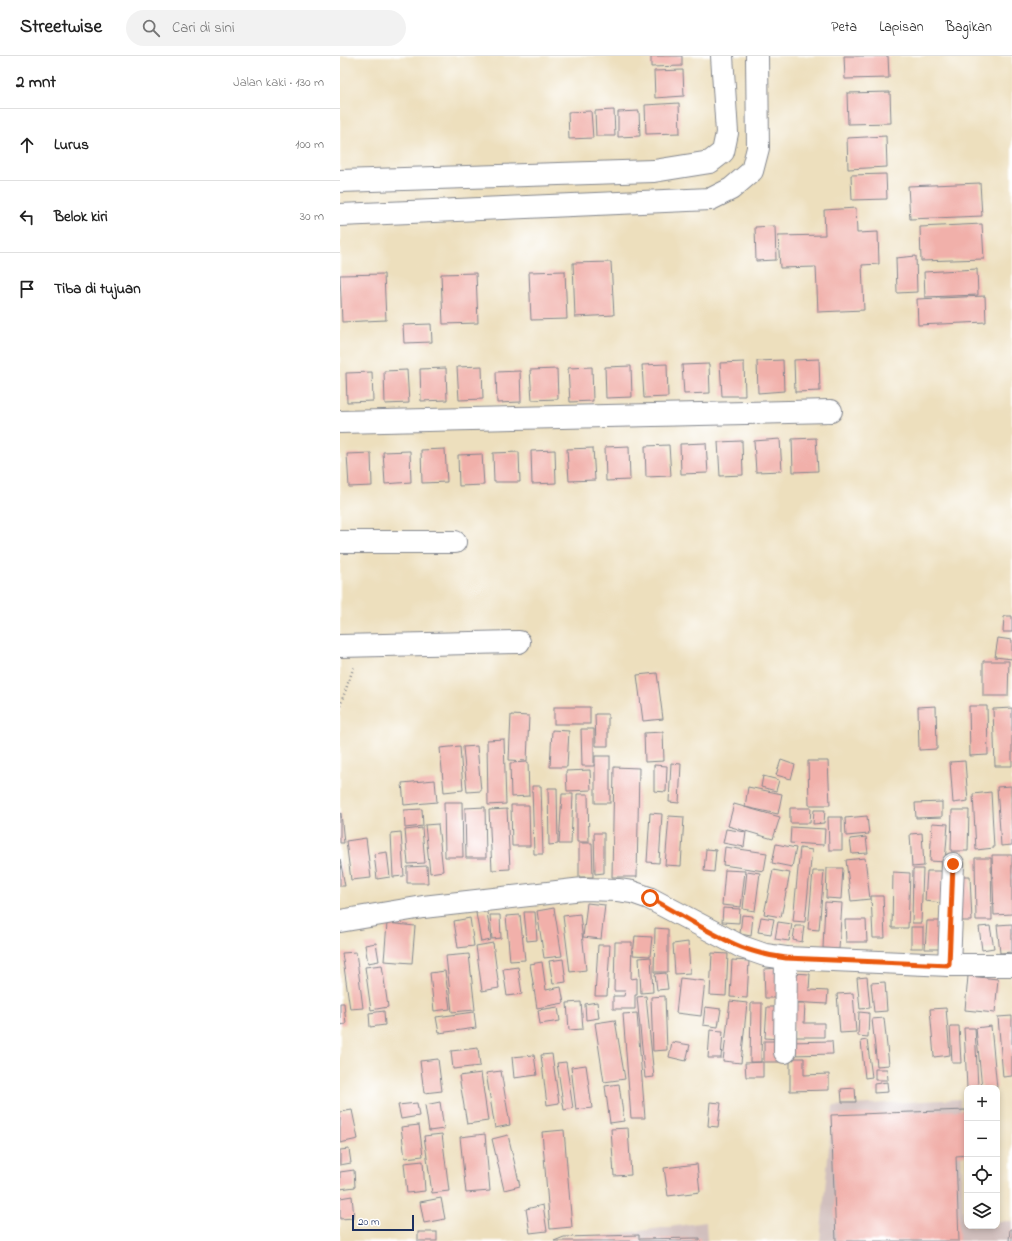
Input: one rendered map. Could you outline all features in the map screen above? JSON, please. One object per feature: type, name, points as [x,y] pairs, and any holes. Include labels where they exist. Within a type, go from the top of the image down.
[{"type":"street","points":[[340,181],[654,171],[710,162],[723,152],[727,133],[722,56]]},
{"type":"street","points":[[340,215],[711,199],[731,188],[752,171],[758,148],[757,56]]},
{"type":"street","points":[[723,152],[752,171]]},
{"type":"street","points":[[340,422],[830,411]]},
{"type":"street","points":[[340,542],[455,542]]},
{"type":"street","points":[[349,646],[519,642]]},
{"type":"street","points":[[949,965],[953,864]]},
{"type":"street","points":[[340,921],[430,906],[575,890],[618,890],[632,892],[650,898],[742,947],[765,954],[786,958],[949,965],[1012,965]]},
{"type":"street","points":[[785,1052],[786,958]]},
{"type":"path","points":[[340,706],[353,669],[349,646]]},
{"type":"shaded area","points":[[960,1099],[964,1229],[1000,1229],[1000,1221],[1012,1221],[1012,1241],[820,1241],[833,1106]]},
{"type":"shaded area","points":[[706,1222],[707,1241],[565,1241]]},
{"type":"building","points":[[651,56],[682,56],[682,66],[651,67]]},
{"type":"building","points":[[844,56],[888,56],[889,78],[845,79]]},
{"type":"building","points":[[683,70],[684,96],[655,98],[654,71]]},
{"type":"building","points":[[890,92],[891,123],[848,124],[847,93]]},
{"type":"building","points":[[679,103],[680,133],[646,134],[645,105]]},
{"type":"building","points":[[614,110],[615,136],[596,136],[595,111]]},
{"type":"building","points":[[591,111],[593,138],[569,139],[568,112]]},
{"type":"building","points":[[639,111],[640,136],[618,137],[618,112]]},
{"type":"building","points":[[886,136],[887,167],[848,169],[847,138]]},
{"type":"building","points":[[886,174],[887,199],[852,200],[851,175]]},
{"type":"building","points":[[980,183],[982,216],[910,219],[908,186]]},
{"type":"building","points":[[856,208],[857,233],[878,232],[879,264],[862,265],[864,310],[818,312],[816,267],[780,268],[778,236],[825,235],[824,210]]},
{"type":"building","points":[[982,224],[984,259],[921,261],[920,227]]},
{"type":"building","points":[[775,226],[776,260],[756,261],[755,227]]},
{"type":"building","points":[[916,256],[917,292],[897,293],[896,258]]},
{"type":"building","points":[[611,262],[614,315],[575,317],[573,263]]},
{"type":"building","points":[[977,269],[978,295],[925,297],[924,272]]},
{"type":"building","points":[[565,271],[567,319],[531,320],[529,272]]},
{"type":"building","points":[[476,273],[478,323],[443,324],[441,274]]},
{"type":"building","points":[[384,274],[386,320],[342,322],[340,275]]},
{"type":"building","points":[[985,296],[986,322],[918,325],[917,299]]},
{"type":"building","points":[[431,324],[432,342],[404,343],[403,325]]},
{"type":"building","points":[[819,359],[820,391],[795,392],[794,360]]},
{"type":"building","points":[[783,360],[784,391],[758,393],[757,361]]},
{"type":"building","points":[[744,362],[745,396],[722,396],[720,363]]},
{"type":"building","points":[[667,364],[668,397],[644,398],[642,365]]},
{"type":"building","points":[[709,364],[710,393],[684,394],[682,365]]},
{"type":"building","points":[[482,366],[483,399],[459,400],[457,367]]},
{"type":"building","points":[[631,366],[632,397],[606,398],[605,367]]},
{"type":"building","points":[[592,367],[593,401],[570,402],[568,368]]},
{"type":"building","points":[[446,368],[447,400],[421,401],[420,369]]},
{"type":"building","points":[[557,369],[558,399],[532,400],[530,370]]},
{"type":"building","points":[[407,370],[409,403],[385,404],[384,371]]},
{"type":"building","points":[[520,371],[521,402],[497,403],[496,372]]},
{"type":"building","points":[[372,372],[373,401],[347,402],[346,373]]},
{"type":"building","points":[[816,438],[818,471],[793,472],[792,439]]},
{"type":"building","points":[[780,439],[782,471],[756,472],[754,441]]},
{"type":"building","points":[[742,441],[743,475],[720,476],[718,442]]},
{"type":"building","points":[[706,443],[708,473],[681,474],[680,444]]},
{"type":"building","points":[[669,445],[671,476],[646,477],[645,446]]},
{"type":"building","points":[[629,446],[630,480],[606,481],[605,447]]},
{"type":"building","points":[[593,448],[595,480],[569,481],[567,449]]},
{"type":"building","points":[[445,449],[447,482],[422,483],[421,450]]},
{"type":"building","points":[[555,450],[556,483],[532,484],[531,451]]},
{"type":"building","points":[[410,451],[411,482],[385,484],[383,452]]},
{"type":"building","points":[[519,452],[520,482],[494,482],[493,453]]},
{"type":"building","points":[[371,453],[372,486],[349,487],[347,454]]},
{"type":"building","points":[[482,454],[484,485],[459,486],[458,455]]},
{"type":"building","points":[[1004,616],[1012,616],[1012,632],[1003,632]]},
{"type":"building","points":[[998,638],[1012,640],[1012,659],[995,657]]},
{"type":"building","points":[[983,661],[1009,661],[1008,696],[983,696]]},
{"type":"building","points":[[657,673],[663,719],[643,721],[637,675]]},
{"type":"building","points":[[936,706],[937,749],[919,750],[918,707]]},
{"type":"building","points":[[969,706],[987,706],[988,755],[970,756]]},
{"type":"building","points":[[554,707],[590,707],[590,724],[554,724]]},
{"type":"building","points":[[1012,708],[1012,766],[995,766],[993,709]]},
{"type":"building","points":[[595,714],[608,714],[608,746],[596,746]]},
{"type":"building","points":[[511,715],[529,716],[527,761],[509,760]]},
{"type":"building","points":[[581,729],[594,729],[594,766],[582,766]]},
{"type":"building","points":[[552,730],[569,731],[567,767],[550,767]]},
{"type":"building","points":[[663,732],[664,761],[645,762],[644,733]]},
{"type":"building","points":[[504,739],[506,804],[488,805],[487,740]]},
{"type":"building","points":[[460,746],[463,790],[444,792],[440,748]]},
{"type":"building","points":[[477,746],[481,791],[467,792],[463,747]]},
{"type":"building","points":[[595,756],[610,756],[610,803],[595,803]]},
{"type":"building","points":[[781,760],[795,765],[791,779],[776,775]]},
{"type":"building","points":[[808,761],[828,761],[830,805],[809,805]]},
{"type":"building","points":[[965,761],[968,801],[953,803],[950,762]]},
{"type":"building","points":[[528,762],[529,796],[511,797],[510,763]]},
{"type":"building","points":[[671,763],[681,764],[679,803],[669,802]]},
{"type":"building","points":[[654,765],[667,766],[666,792],[654,791]]},
{"type":"building","points":[[614,767],[639,768],[637,877],[612,877]]},
{"type":"building","points":[[590,770],[591,790],[567,791],[566,771]]},
{"type":"building","points":[[763,776],[779,780],[776,791],[761,787]]},
{"type":"building","points":[[435,780],[437,802],[404,805],[402,783]]},
{"type":"building","points":[[532,786],[541,786],[543,854],[534,854]]},
{"type":"building","points":[[1011,786],[1012,845],[1001,846],[997,787]]},
{"type":"building","points":[[748,787],[782,794],[778,814],[745,807]]},
{"type":"building","points":[[548,788],[557,788],[558,844],[549,845]]},
{"type":"building","points":[[991,792],[994,848],[976,850],[973,794]]},
{"type":"building","points":[[562,794],[573,794],[571,844],[559,844]]},
{"type":"building","points":[[577,794],[588,794],[589,842],[577,842]]},
{"type":"building","points":[[444,802],[462,802],[463,857],[445,857]]},
{"type":"building","points":[[942,802],[942,817],[916,818],[915,803]]},
{"type":"building","points":[[734,804],[780,817],[773,839],[728,826]]},
{"type":"building","points":[[511,805],[529,805],[530,846],[512,846]]},
{"type":"building","points":[[485,807],[486,858],[466,858],[465,808]]},
{"type":"building","points":[[790,808],[811,808],[810,823],[790,823]]},
{"type":"building","points":[[422,809],[423,826],[405,828],[404,810]]},
{"type":"building","points":[[507,809],[510,869],[492,870],[489,810]]},
{"type":"building","points":[[814,810],[825,810],[824,823],[813,824]]},
{"type":"building","points":[[952,810],[969,810],[968,851],[951,851]]},
{"type":"building","points":[[341,813],[344,843],[340,843]]},
{"type":"building","points":[[650,813],[662,814],[659,863],[647,862]]},
{"type":"building","points":[[669,816],[684,817],[681,866],[665,865]]},
{"type":"building","points":[[867,816],[869,834],[846,836],[845,818]]},
{"type":"building","points":[[828,817],[842,817],[842,850],[829,850]]},
{"type":"building","points":[[932,823],[948,824],[945,862],[930,861]]},
{"type":"building","points":[[438,824],[443,871],[430,873],[425,825]]},
{"type":"building","points":[[791,827],[825,829],[824,845],[790,843]]},
{"type":"building","points":[[422,828],[425,863],[408,864],[405,830]]},
{"type":"building","points":[[726,829],[746,832],[744,847],[723,843]]},
{"type":"building","points":[[401,832],[404,876],[393,877],[391,833]]},
{"type":"building","points":[[594,833],[604,833],[604,873],[595,874]]},
{"type":"building","points":[[922,833],[924,866],[912,867],[910,834]]},
{"type":"building","points":[[866,837],[868,853],[852,854],[850,839]]},
{"type":"building","points":[[366,838],[371,878],[351,880],[346,841]]},
{"type":"building","points":[[579,843],[592,843],[593,877],[579,877]]},
{"type":"building","points":[[776,844],[796,848],[792,867],[772,863]]},
{"type":"building","points":[[725,847],[767,853],[764,871],[723,865]]},
{"type":"building","points":[[800,848],[812,850],[805,922],[793,921]]},
{"type":"building","points":[[706,849],[716,850],[714,872],[704,871]]},
{"type":"building","points":[[387,852],[390,877],[377,879],[374,854]]},
{"type":"building","points":[[992,855],[1012,855],[1012,914],[994,915]]},
{"type":"building","points":[[865,858],[870,899],[851,901],[846,860]]},
{"type":"building","points":[[975,858],[991,858],[992,920],[976,920]]},
{"type":"building","points":[[340,859],[345,886],[340,886]]},
{"type":"building","points":[[427,866],[428,883],[407,883],[407,867]]},
{"type":"building","points":[[827,868],[843,868],[841,899],[826,898]]},
{"type":"building","points":[[913,869],[923,869],[921,923],[912,923]]},
{"type":"building","points":[[725,870],[745,871],[741,907],[722,905]]},
{"type":"building","points":[[773,870],[790,873],[781,917],[764,914]]},
{"type":"building","points":[[747,871],[760,873],[755,911],[743,909]]},
{"type":"building","points":[[813,871],[824,871],[819,930],[808,929]]},
{"type":"building","points":[[927,871],[944,871],[942,903],[925,901]]},
{"type":"building","points":[[893,872],[910,873],[908,928],[892,928]]},
{"type":"building","points":[[957,876],[970,876],[972,921],[959,921]]},
{"type":"building","points":[[871,896],[883,896],[885,938],[873,938]]},
{"type":"building","points":[[825,902],[842,903],[839,949],[823,948]]},
{"type":"building","points":[[587,903],[605,905],[601,939],[583,937]]},
{"type":"building","points":[[554,908],[562,956],[544,958],[537,911]]},
{"type":"building","points":[[723,908],[740,909],[739,923],[722,922]]},
{"type":"building","points":[[487,912],[491,940],[481,942],[476,913]]},
{"type":"building","points":[[524,912],[535,912],[537,940],[527,941]]},
{"type":"building","points":[[580,914],[586,970],[570,972],[563,916]]},
{"type":"building","points":[[490,915],[500,915],[501,938],[492,939]]},
{"type":"building","points":[[520,915],[525,960],[510,961],[506,916]]},
{"type":"building","points":[[742,915],[753,916],[751,936],[740,934]]},
{"type":"building","points":[[761,917],[774,919],[771,934],[758,932]]},
{"type":"building","points":[[470,918],[474,946],[458,948],[454,921]]},
{"type":"building","points":[[845,920],[866,920],[867,942],[846,942]]},
{"type":"building","points":[[927,921],[942,921],[940,949],[925,949]]},
{"type":"building","points":[[778,922],[792,924],[789,941],[775,939]]},
{"type":"building","points":[[387,923],[415,926],[412,963],[384,961]]},
{"type":"building","points":[[1012,924],[1012,952],[1000,953],[997,925]]},
{"type":"building","points":[[795,926],[804,926],[802,942],[793,940]]},
{"type":"building","points":[[990,926],[994,948],[982,950],[979,927]]},
{"type":"building","points":[[911,927],[923,927],[923,948],[911,948]]},
{"type":"building","points":[[655,928],[668,929],[668,972],[654,972]]},
{"type":"building","points":[[635,936],[652,937],[650,956],[633,955]]},
{"type":"building","points":[[615,942],[632,942],[631,979],[637,978],[635,1009],[613,1009],[613,996],[624,996],[625,991],[614,991]]},
{"type":"building","points":[[688,942],[690,973],[675,974],[673,944]]},
{"type":"building","points":[[376,943],[379,961],[368,963],[365,945]]},
{"type":"building","points":[[493,943],[499,988],[482,991],[476,946]]},
{"type":"building","points":[[598,945],[610,945],[607,996],[595,996]]},
{"type":"building","points":[[356,952],[363,1008],[350,1009],[342,953]]},
{"type":"building","points":[[712,953],[728,954],[726,996],[710,995]]},
{"type":"building","points":[[469,954],[475,1010],[452,1012],[446,956]]},
{"type":"building","points":[[651,957],[653,992],[641,993],[639,958]]},
{"type":"building","points":[[563,959],[566,982],[553,984],[549,961]]},
{"type":"building","points":[[732,960],[749,961],[747,998],[730,997]]},
{"type":"building","points":[[542,962],[546,990],[561,987],[564,1003],[537,1008],[530,964]]},
{"type":"building","points":[[382,965],[388,1007],[371,1010],[365,967]]},
{"type":"building","points":[[518,967],[522,994],[507,996],[503,969]]},
{"type":"building","points":[[782,968],[783,998],[765,998],[764,969]]},
{"type":"building","points":[[445,971],[450,1009],[434,1011],[430,973]]},
{"type":"building","points":[[666,973],[668,989],[657,990],[655,974]]},
{"type":"building","points":[[792,973],[810,974],[809,990],[828,991],[827,1004],[791,1002]]},
{"type":"building","points":[[968,976],[998,979],[995,1013],[965,1010]]},
{"type":"building","points":[[867,977],[870,1008],[860,1009],[857,978]]},
{"type":"building","points":[[680,978],[705,981],[701,1016],[676,1013]]},
{"type":"building","points":[[885,982],[887,1011],[874,1012],[871,983]]},
{"type":"building","points":[[853,993],[856,1032],[840,1033],[837,994]]},
{"type":"building","points":[[646,996],[654,1077],[645,1078],[637,997]]},
{"type":"building","points":[[665,996],[667,1050],[653,1051],[651,997]]},
{"type":"building","points":[[730,1001],[747,1003],[741,1063],[723,1061]]},
{"type":"building","points":[[581,1002],[583,1029],[569,1030],[567,1003]]},
{"type":"building","points":[[597,1002],[599,1018],[586,1020],[585,1004]]},
{"type":"building","points":[[340,1003],[344,1003],[346,1024],[340,1025]]},
{"type":"building","points":[[751,1003],[762,1003],[761,1062],[750,1062]]},
{"type":"building","points":[[790,1004],[805,1004],[804,1023],[824,1023],[824,1037],[795,1037]]},
{"type":"building","points":[[558,1007],[560,1021],[540,1024],[538,1010]]},
{"type":"building","points":[[705,1007],[721,1009],[718,1027],[703,1025]]},
{"type":"building","points":[[767,1007],[781,1007],[779,1039],[765,1038]]},
{"type":"building","points":[[946,1008],[950,1055],[934,1057],[930,1009]]},
{"type":"building","points":[[384,1011],[385,1025],[370,1027],[369,1013]]},
{"type":"building","points":[[474,1012],[476,1028],[439,1033],[436,1017]]},
{"type":"building","points":[[859,1012],[869,1013],[868,1037],[858,1036]]},
{"type":"building","points":[[637,1013],[645,1118],[631,1118],[623,1014]]},
{"type":"building","points":[[1012,1016],[1012,1076],[1003,1077],[998,1017]]},
{"type":"building","points":[[884,1018],[889,1065],[877,1066],[872,1019]]},
{"type":"building","points":[[615,1020],[625,1079],[604,1082],[595,1023]]},
{"type":"building","points":[[950,1026],[959,1026],[961,1063],[952,1063]]},
{"type":"building","points":[[991,1026],[997,1085],[982,1085],[976,1028]]},
{"type":"building","points":[[964,1028],[975,1028],[978,1085],[967,1085]]},
{"type":"building","points":[[710,1030],[723,1031],[721,1058],[708,1058]]},
{"type":"building","points":[[867,1040],[872,1077],[865,1078],[861,1041]]},
{"type":"building","points":[[764,1041],[784,1041],[784,1062],[764,1062]]},
{"type":"building","points":[[832,1041],[833,1054],[792,1055],[791,1042]]},
{"type":"building","points":[[672,1042],[690,1045],[686,1061],[669,1057]]},
{"type":"building","points":[[478,1048],[480,1066],[453,1069],[451,1051]]},
{"type":"building","points":[[552,1054],[559,1103],[547,1105],[541,1055]]},
{"type":"building","points":[[534,1055],[537,1075],[514,1078],[512,1057]]},
{"type":"building","points":[[790,1058],[804,1058],[804,1075],[829,1074],[829,1090],[790,1091]]},
{"type":"building","points":[[438,1059],[442,1091],[424,1093],[420,1061]]},
{"type":"building","points":[[566,1062],[573,1108],[564,1110],[557,1063]]},
{"type":"building","points":[[763,1062],[763,1077],[746,1077],[745,1063]]},
{"type":"building","points":[[586,1065],[592,1108],[576,1110],[571,1067]]},
{"type":"building","points":[[875,1069],[887,1069],[888,1080],[875,1080]]},
{"type":"building","points":[[501,1071],[510,1125],[495,1128],[486,1073]]},
{"type":"building","points":[[481,1073],[488,1121],[467,1124],[459,1076]]},
{"type":"building","points":[[887,1082],[888,1092],[874,1093],[874,1084]]},
{"type":"building","points":[[619,1084],[624,1121],[610,1123],[605,1086]]},
{"type":"building","points":[[855,1088],[856,1102],[842,1102],[841,1089]]},
{"type":"building","points":[[440,1102],[444,1129],[429,1131],[425,1105]]},
{"type":"building","points":[[710,1102],[721,1103],[718,1127],[708,1126]]},
{"type":"building","points":[[417,1103],[419,1116],[401,1119],[398,1105]]},
{"type":"building","points":[[352,1110],[358,1139],[340,1143],[340,1112]]},
{"type":"building","points":[[964,1110],[964,1155],[956,1156],[959,1241],[836,1241],[831,1115]]},
{"type":"building","points":[[419,1125],[423,1156],[405,1158],[401,1127]]},
{"type":"building","points":[[628,1128],[631,1175],[614,1176],[611,1129]]},
{"type":"building","points":[[564,1130],[572,1227],[550,1229],[542,1132]]},
{"type":"building","points":[[442,1134],[449,1191],[432,1193],[424,1136]]},
{"type":"building","points":[[485,1134],[490,1191],[466,1193],[460,1137]]},
{"type":"building","points":[[508,1135],[520,1186],[504,1190],[492,1139]]},
{"type":"building","points":[[349,1149],[351,1163],[340,1165],[340,1150]]},
{"type":"building","points":[[423,1161],[425,1191],[407,1193],[404,1163]]},
{"type":"building","points":[[697,1164],[700,1192],[668,1196],[664,1168]]},
{"type":"building","points":[[354,1170],[355,1187],[340,1189],[340,1172]]},
{"type":"building","points":[[352,1196],[354,1218],[340,1219],[340,1198]]},
{"type":"building","points":[[441,1198],[445,1219],[424,1223],[420,1202]]},
{"type":"building","points":[[543,1205],[547,1231],[530,1233],[526,1209]]},
{"type":"building","points":[[1010,1229],[1012,1229],[1012,1241],[1009,1241]]},
{"type":"building","points":[[418,1232],[437,1232],[437,1241],[418,1241]]},
{"type":"building","points":[[639,1235],[639,1239],[700,1238],[700,1241],[554,1241],[564,1237]]},
{"type":"route","points":[[650,898],[723,938],[742,947],[765,954],[786,958],[949,965],[953,864]]}]
